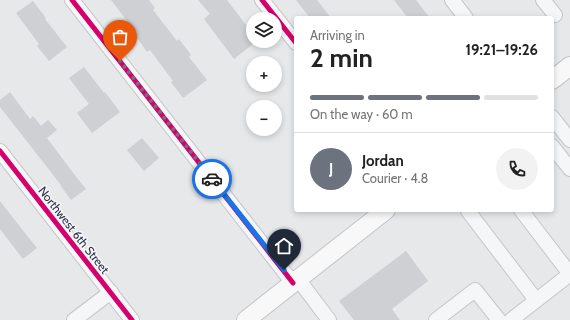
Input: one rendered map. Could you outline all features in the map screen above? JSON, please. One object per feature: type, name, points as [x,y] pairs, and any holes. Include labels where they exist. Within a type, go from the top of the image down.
[{"type":"main road","points":[[554,78],[570,66]]},
{"type":"main road","points":[[256,317],[295,281],[383,212]]},
{"type":"street","points":[[72,0],[295,281],[329,320]]},
{"type":"street","points":[[262,0],[294,40]]},
{"type":"street","points":[[452,0],[464,16]]},
{"type":"street","points":[[543,0],[555,15]]},
{"type":"street","points":[[554,120],[570,140]]},
{"type":"street","points":[[554,149],[570,169]]},
{"type":"street","name":"Northwest 6th Street","points":[[0,152],[132,320]]},
{"type":"street","points":[[469,212],[536,300]]},
{"type":"street","points":[[511,320],[570,274],[523,212]]},
{"type":"street","points":[[436,320],[475,290],[499,320]]},
{"type":"street","points":[[74,320],[111,292]]},
{"type":"building","points":[[111,0],[149,0],[155,8],[153,10],[177,41],[179,39],[191,55],[189,57],[207,80],[183,98],[171,82],[173,81],[150,50],[147,52],[135,35],[137,34]]},
{"type":"building","points":[[198,0],[227,0],[246,25],[246,48],[248,48],[234,59],[204,19],[210,14]]},
{"type":"building","points":[[296,0],[317,0],[329,16],[308,16]]},
{"type":"building","points":[[394,0],[416,0],[428,16],[406,16]]},
{"type":"building","points":[[33,1],[67,47],[49,61],[37,46],[39,44],[16,13]]},
{"type":"building","points":[[84,67],[120,112],[92,133],[77,113],[89,104],[69,78]]},
{"type":"building","points":[[10,92],[30,119],[33,116],[41,126],[48,120],[57,130],[47,138],[86,189],[71,200],[0,107],[0,100]]},
{"type":"building","points":[[142,138],[159,158],[144,171],[127,150]]},
{"type":"building","points":[[0,201],[37,248],[23,259],[0,229]]},
{"type":"building","points":[[406,251],[428,281],[392,309],[400,320],[354,320],[339,301]]},
{"type":"cycle path","points":[[72,0],[293,283]]},
{"type":"cycle path","points":[[262,0],[294,40]]},
{"type":"cycle path","points":[[0,151],[132,320]]},
{"type":"way so far","points":[[120,61],[212,179]]},
{"type":"route","points":[[212,179],[284,270]]}]
